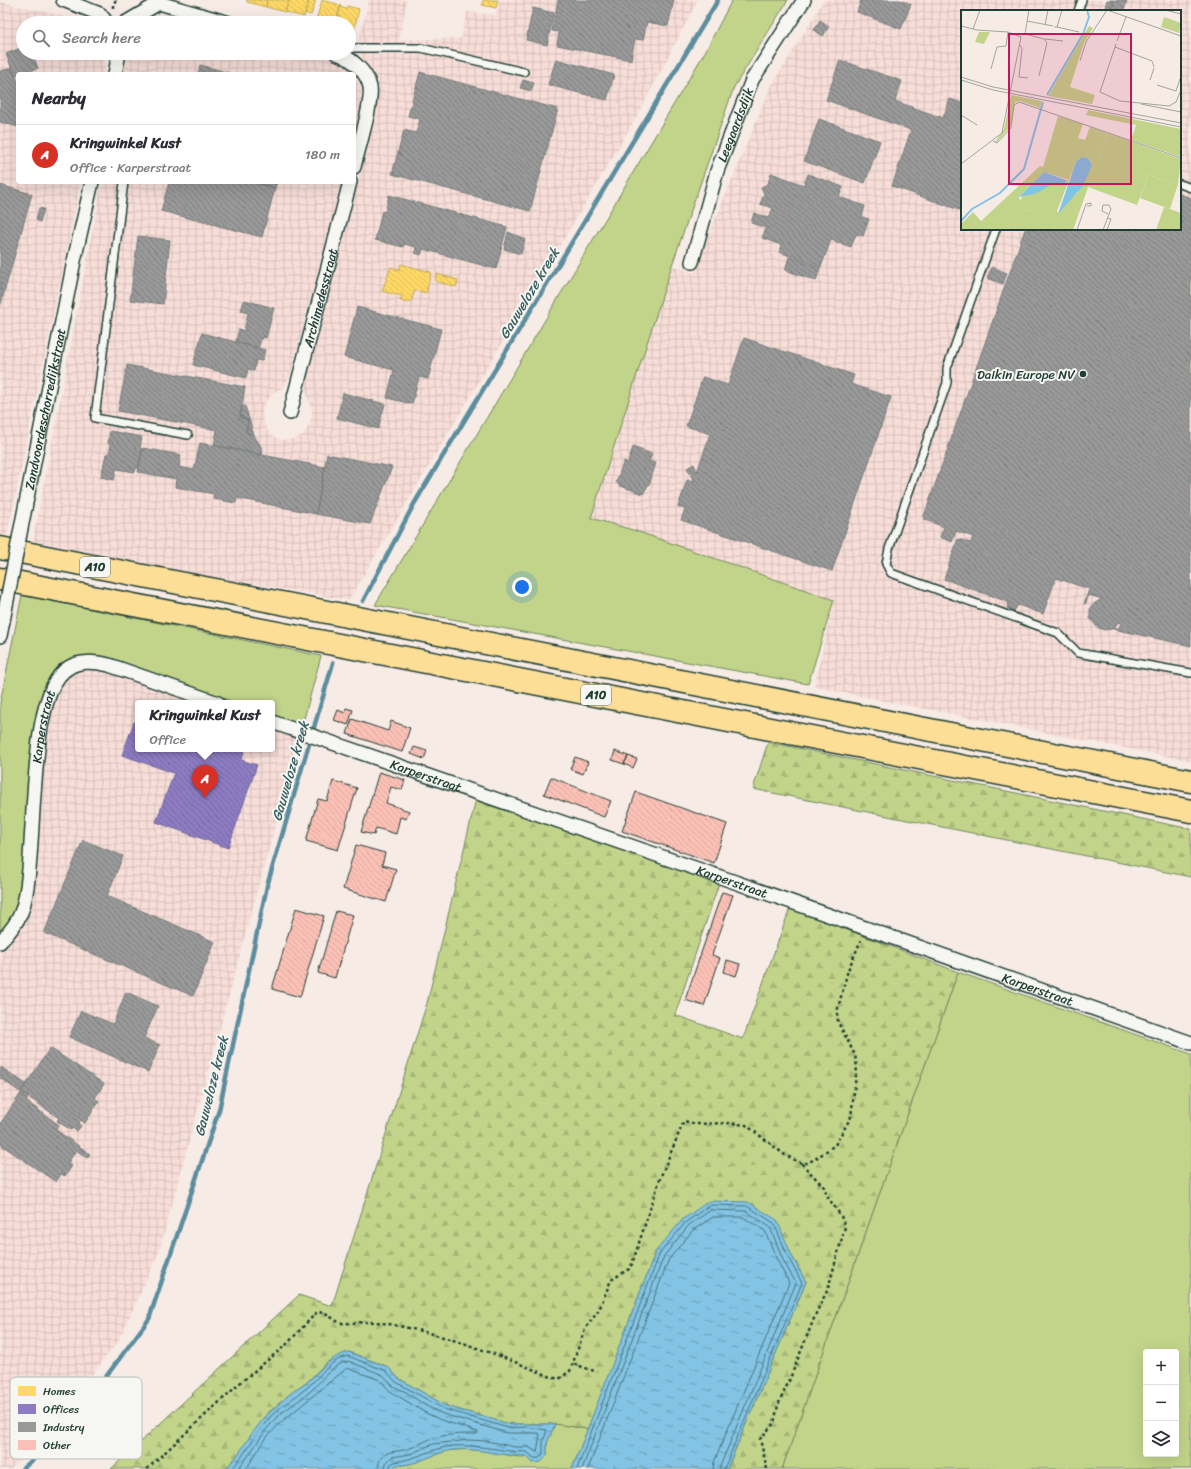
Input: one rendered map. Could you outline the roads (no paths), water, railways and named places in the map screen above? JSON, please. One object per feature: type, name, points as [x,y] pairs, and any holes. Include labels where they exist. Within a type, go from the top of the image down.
[{"type":"highway","name":"A10","points":[[0,548],[1191,781]]},
{"type":"highway","name":"A10","points":[[0,579],[1191,811]]},
{"type":"street","points":[[63,0],[100,14],[102,16]]},
{"type":"street","name":"Leegaardsdijk","points":[[692,262],[717,171],[752,80],[804,0]]},
{"type":"street","points":[[136,16],[159,2],[206,16]]},
{"type":"street","points":[[115,72],[118,60]]},
{"type":"street","points":[[350,60],[359,67],[370,87],[367,118],[356,159]]},
{"type":"street","name":"Zandvoordeschorredijkstraat","points":[[1,631],[72,269],[92,184]]},
{"type":"street","name":"Archimedesstraat","points":[[290,413],[349,184]]},
{"type":"street","name":"Karperstraat","points":[[0,942],[15,924],[22,909],[28,879],[38,744],[48,698],[54,683],[60,674],[67,668],[77,664],[98,662],[209,700]]},
{"type":"street","name":"Karperstraat","points":[[275,723],[1191,1043]]},
{"type":"lane","points":[[1078,10],[1082,0]]},
{"type":"lane","points":[[356,48],[421,48],[524,72]]},
{"type":"lane","points":[[124,184],[95,418],[188,435]]},
{"type":"lane","points":[[1181,184],[1191,188]]},
{"type":"lane","points":[[996,230],[947,368],[947,383],[889,549],[886,564],[891,573],[1058,633],[1078,653],[1191,674]]},
{"type":"water","points":[[709,1201],[748,1202],[777,1220],[792,1256],[806,1282],[727,1469],[572,1469],[656,1251],[683,1219]]},
{"type":"water","points":[[349,1352],[388,1367],[398,1378],[446,1406],[509,1424],[555,1424],[547,1443],[547,1456],[541,1462],[533,1463],[526,1456],[462,1449],[445,1452],[410,1464],[396,1465],[392,1469],[225,1469],[268,1414],[305,1384],[330,1361]]},
{"type":"waterway","name":"Gauweloze kreek","points":[[363,601],[414,504],[718,0]]},
{"type":"waterway","name":"Gauweloze kreek","points":[[106,1377],[149,1319],[219,1110],[267,886],[333,663]]},
{"type":"waterway","name":"Gauweloze kreek","points":[[22,1469],[34,1459]]},
{"type":"place","name":"Daikin Europe NV","points":[[1083,374]]},
{"type":"place","name":"Kringwinkel Kust","points":[[205,798]]}]
